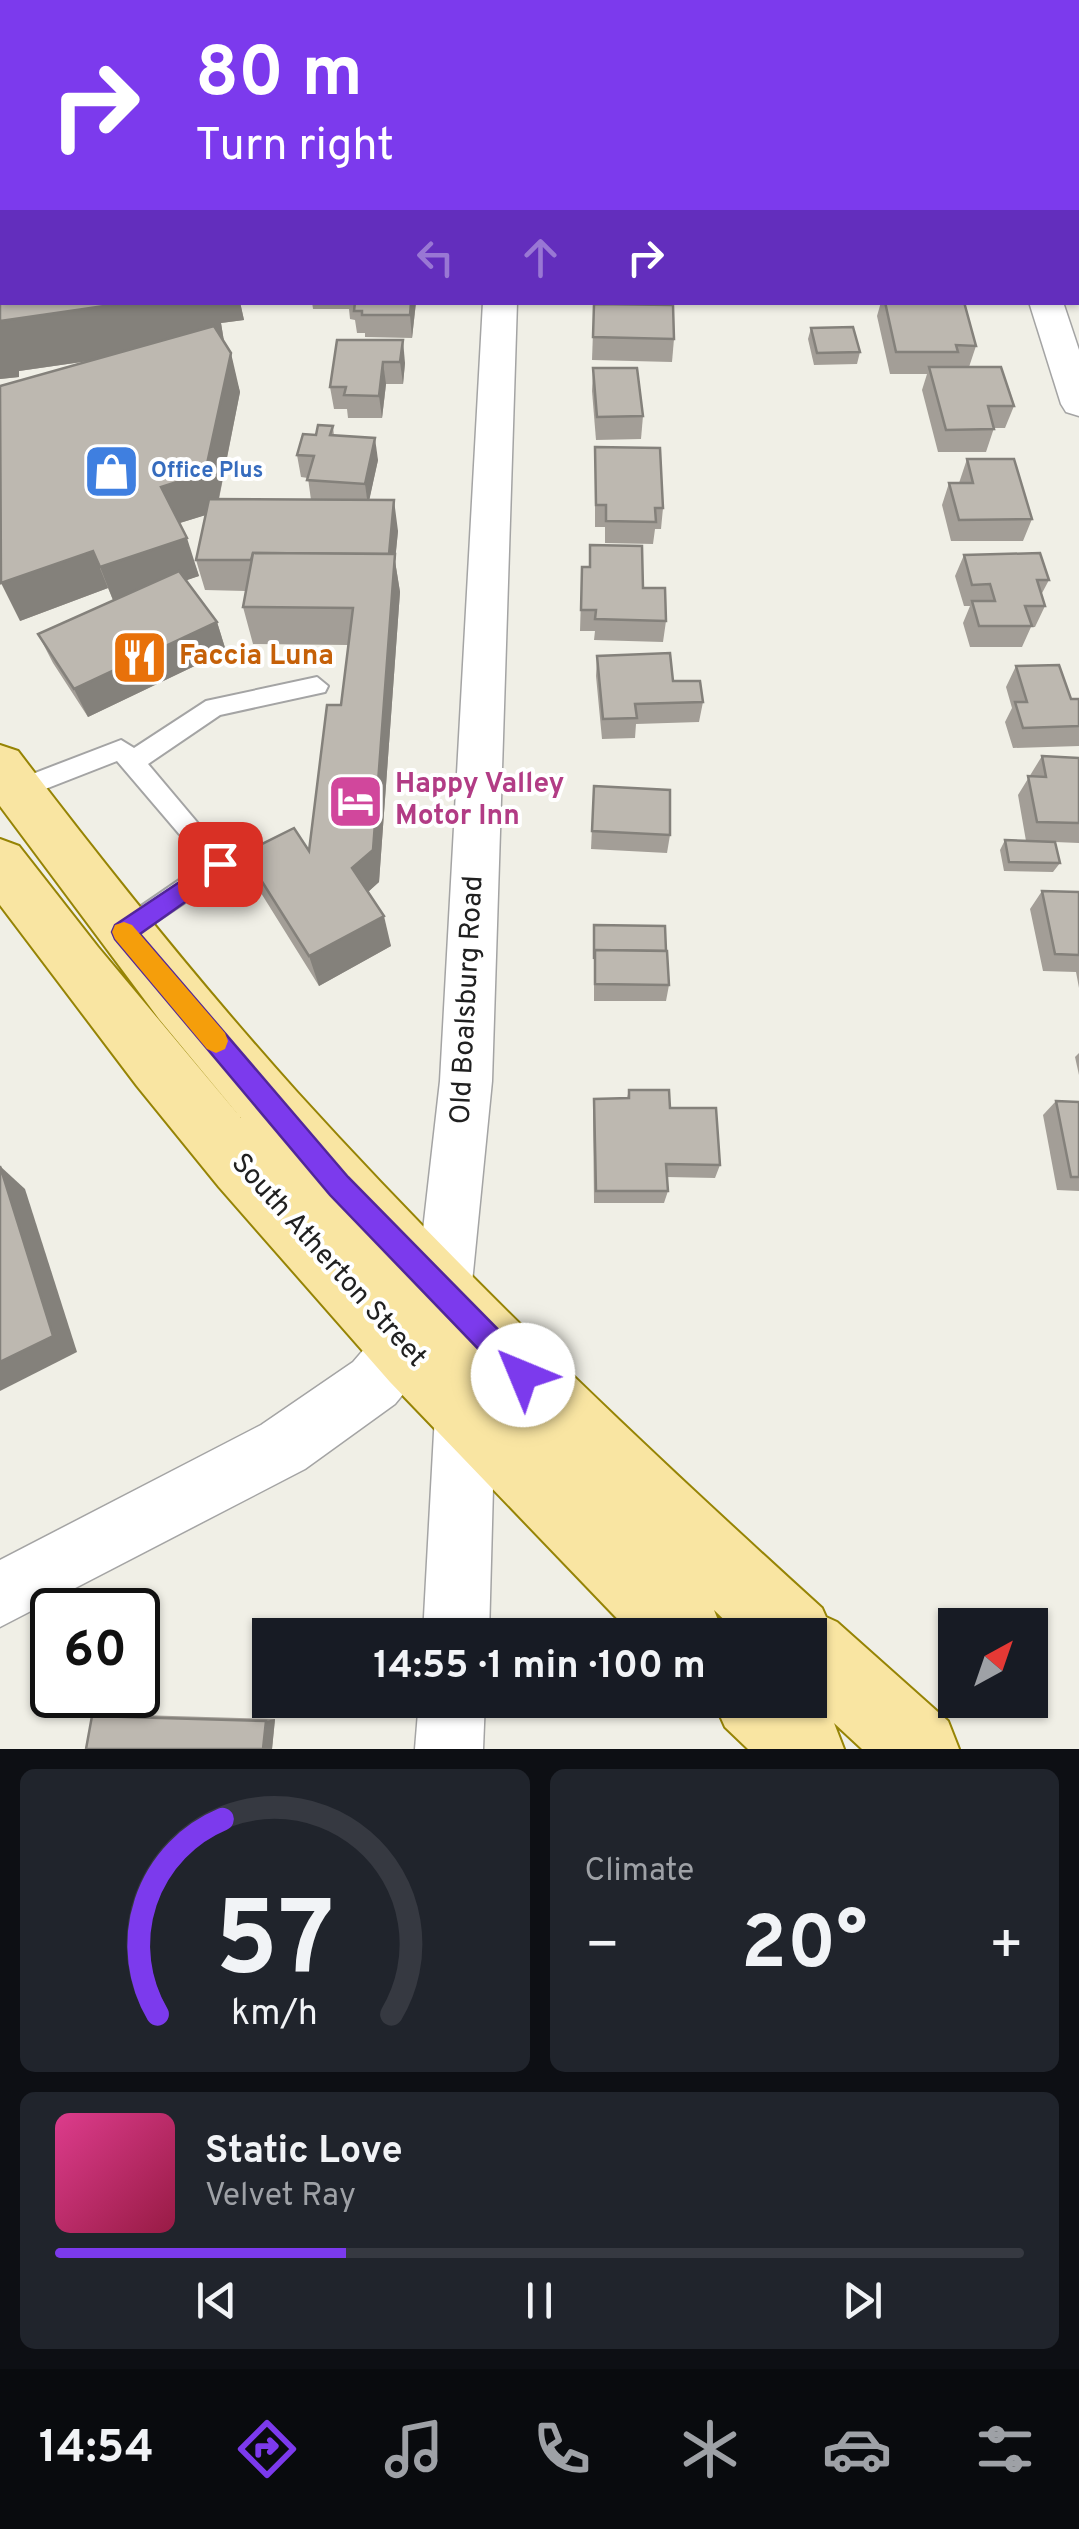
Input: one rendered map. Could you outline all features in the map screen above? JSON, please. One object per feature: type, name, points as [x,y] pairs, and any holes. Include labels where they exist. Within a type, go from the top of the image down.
[{"type":"main road","points":[[8,778],[124,932],[339,1186],[684,1533],[776,1618]]},
{"type":"main road","name":"South Atherton Street","points":[[0,862],[112,1011],[258,1186],[465,1414],[669,1618]]},
{"type":"main road","points":[[827,1664],[920,1749]]},
{"type":"main road","points":[[771,1718],[805,1749]]},
{"type":"street","name":"Old Boalsburg Road","points":[[457,1618],[465,1414],[442,1293],[466,1081],[500,305]]},
{"type":"street","points":[[1047,305],[1079,404]]},
{"type":"street","points":[[0,1594],[283,1447],[374,1384],[426,1323],[442,1293]]},
{"type":"street","points":[[449,1749],[451,1718]]},
{"type":"lane","points":[[132,762],[214,707],[317,686]]},
{"type":"lane","points":[[8,778],[121,749],[220,864],[124,932]]},
{"type":"building","points":[[0,305],[111,305],[0,321]]},
{"type":"building","points":[[355,305],[411,305],[410,315],[362,315],[362,311],[354,311]]},
{"type":"building","points":[[594,305],[673,305],[674,339],[593,337]]},
{"type":"building","points":[[886,305],[965,305],[976,346],[956,345],[958,352],[896,352]]},
{"type":"building","name":"Office Plus","points":[[214,326],[231,353],[205,473],[161,487],[187,538],[100,567],[93,551],[1,583],[0,386]]},
{"type":"building","points":[[853,327],[860,352],[817,353],[811,328]]},
{"type":"building","points":[[337,340],[403,340],[400,362],[383,362],[379,396],[344,395],[346,387],[330,387]]},
{"type":"building","points":[[929,367],[1001,367],[1014,406],[988,406],[994,429],[946,430]]},
{"type":"building","points":[[593,368],[637,368],[643,416],[597,417]]},
{"type":"building","points":[[318,425],[333,426],[330,435],[375,438],[365,484],[307,480],[314,456],[297,455],[303,434],[316,435]]},
{"type":"building","points":[[595,447],[660,448],[663,508],[655,508],[656,522],[606,521],[606,505],[596,505]]},
{"type":"building","points":[[967,459],[1014,459],[1032,519],[959,520],[949,483],[973,483]]},
{"type":"building","points":[[209,499],[394,500],[389,554],[253,553],[251,560],[196,560]]},
{"type":"building","points":[[590,545],[642,546],[643,588],[665,588],[666,621],[595,619],[596,610],[581,610],[582,567],[590,567]]},
{"type":"building","name":"Happy Valley Motor Inn","points":[[253,553],[395,554],[373,850],[352,868],[384,916],[309,956],[244,853],[294,828],[309,851],[327,705],[341,705],[353,608],[243,607]]},
{"type":"building","points":[[1040,553],[1049,580],[1037,580],[1045,606],[1025,606],[1032,626],[979,626],[972,601],[995,601],[990,584],[972,585],[964,555]]},
{"type":"building","points":[[179,571],[217,622],[74,689],[38,634]]},
{"type":"building","points":[[670,653],[673,681],[700,681],[703,702],[635,704],[637,718],[603,719],[597,656]]},
{"type":"building","points":[[1059,665],[1071,699],[1079,699],[1079,726],[1023,728],[1015,702],[1027,702],[1016,666]]},
{"type":"building","points":[[1042,756],[1079,758],[1079,823],[1037,822],[1028,776],[1046,777]]},
{"type":"building","points":[[594,786],[670,790],[670,835],[592,831]]},
{"type":"building","points":[[1005,840],[1055,842],[1060,863],[1009,862]]},
{"type":"building","points":[[1042,891],[1079,892],[1079,955],[1055,954]]},
{"type":"building","points":[[594,925],[665,926],[666,951],[595,950],[594,959]]},
{"type":"building","points":[[595,950],[667,951],[669,985],[595,984]]},
{"type":"building","points":[[629,1090],[669,1090],[670,1108],[716,1108],[720,1165],[666,1164],[668,1191],[596,1191],[594,1099],[629,1098]]},
{"type":"building","points":[[1056,1101],[1079,1102],[1079,1177],[1071,1177]]},
{"type":"building","points":[[0,1166],[53,1336],[0,1362]]},
{"type":"building","points":[[92,1718],[266,1721],[263,1749],[86,1749]]},
{"type":"slow traffic","points":[[124,932],[216,1041]]},
{"type":"place","name":"Office Plus","points":[[112,471]]},
{"type":"place","name":"Faccia Luna","points":[[140,657]]},
{"type":"place","name":"Happy Valley Motor Inn","points":[[356,801]]},
{"type":"route","points":[[220,864],[124,932],[339,1186],[523,1375]]}]
